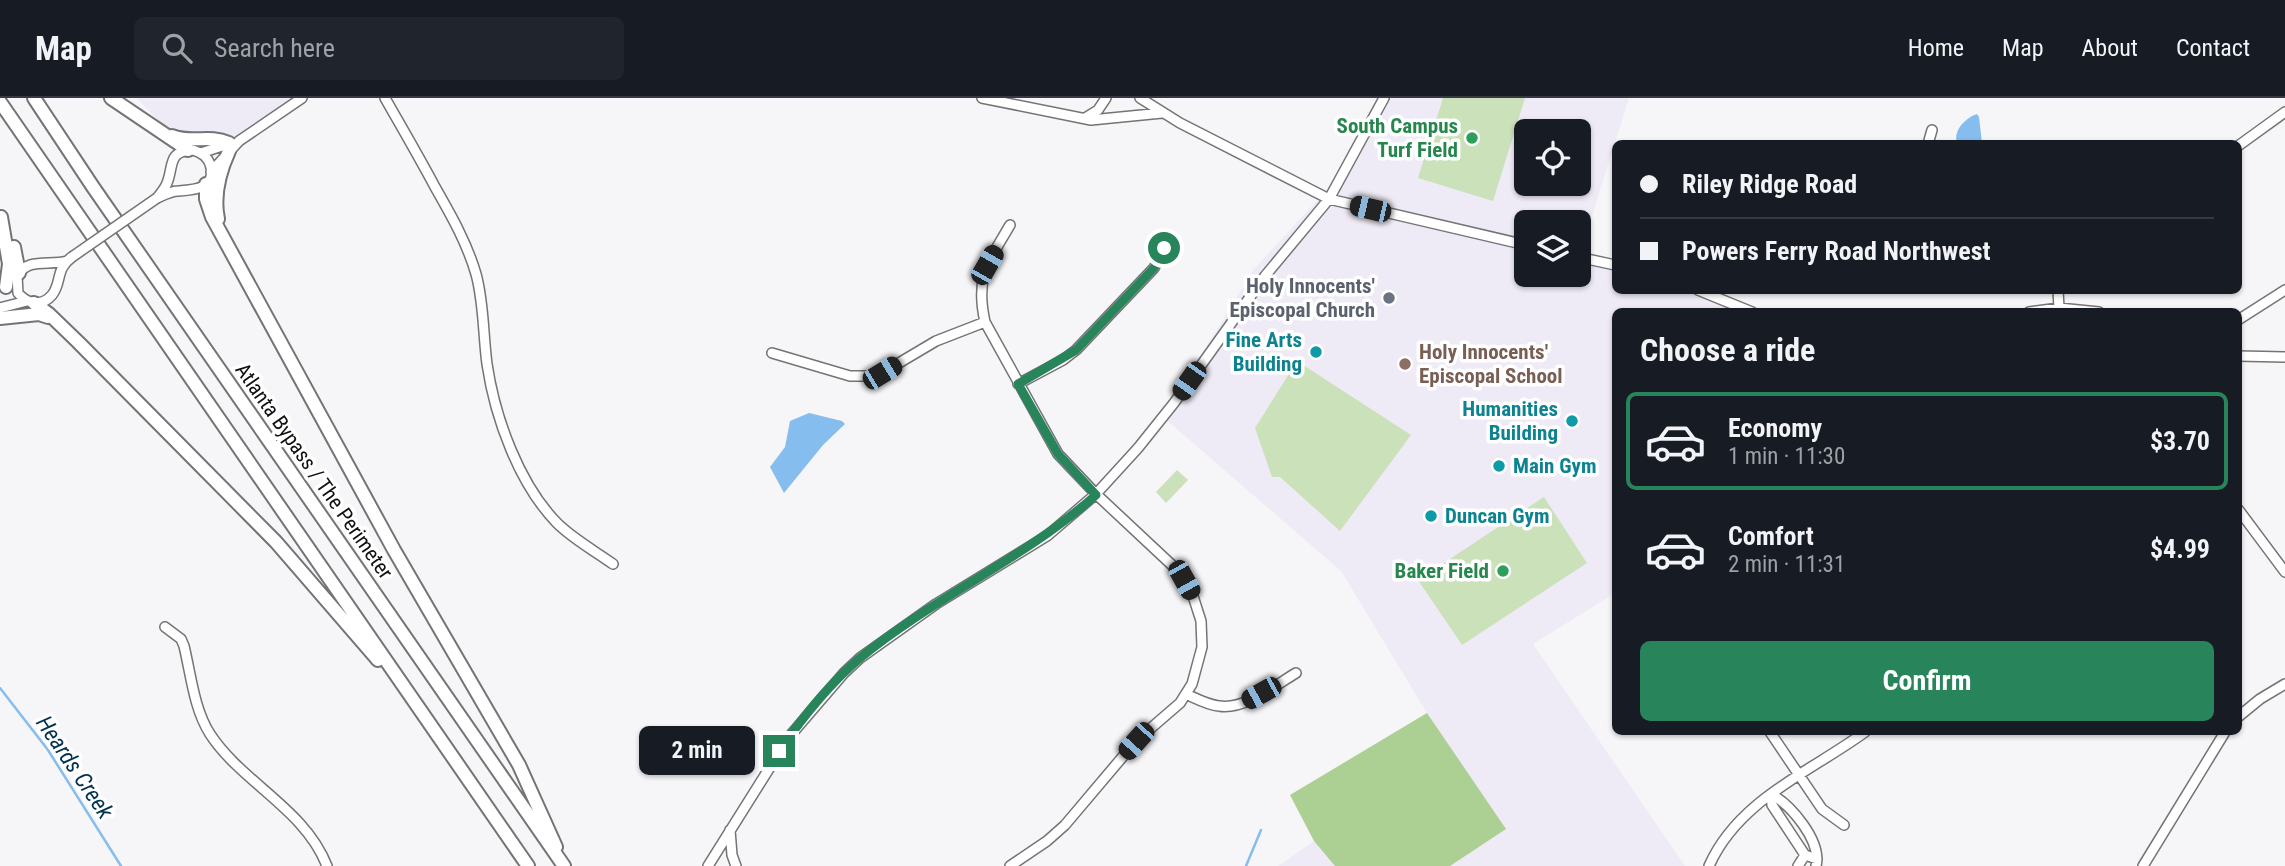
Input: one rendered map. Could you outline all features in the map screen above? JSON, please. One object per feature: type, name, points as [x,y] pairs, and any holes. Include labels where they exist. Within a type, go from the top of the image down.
[{"type":"highway","name":"Atlanta Bypass / The Perimeter","points":[[34,98],[101,199],[563,865]]},
{"type":"highway","points":[[111,98],[194,152]]},
{"type":"highway","points":[[0,102],[528,866]]},
{"type":"highway","points":[[159,131],[193,140],[215,137],[233,145],[218,180],[216,196],[221,233]]},
{"type":"highway","points":[[209,178],[208,208],[394,550],[519,765],[563,865]]},
{"type":"highway","points":[[0,216],[16,253],[18,274]]},
{"type":"highway","points":[[0,216],[9,264],[3,291]]},
{"type":"highway","points":[[30,302],[55,320],[276,542],[415,703]]},
{"type":"highway","points":[[0,318],[39,314],[55,320]]},
{"type":"street","points":[[0,308],[46,300],[51,296],[59,274],[70,259],[157,198],[170,192],[198,190],[233,145],[302,98]]},
{"type":"street","points":[[385,98],[468,250],[481,296],[487,364],[496,407],[503,430],[530,487],[559,525],[613,564]]},
{"type":"street","points":[[982,98],[1091,120],[1163,113]]},
{"type":"street","points":[[1085,118],[1098,110],[1106,98]]},
{"type":"street","points":[[1140,98],[1163,113],[1329,199],[1514,242]]},
{"type":"street","points":[[720,866],[710,863],[789,737],[824,694],[860,658],[936,604],[1047,536],[1096,495],[1156,426],[1265,276],[1329,199],[1384,98]]},
{"type":"street","points":[[2242,143],[2285,112]]},
{"type":"street","points":[[1929,140],[1932,130]]},
{"type":"street","points":[[157,198],[167,184],[172,160],[181,152],[233,145]]},
{"type":"street","points":[[194,152],[208,161],[209,178]]},
{"type":"street","points":[[1010,225],[982,278],[980,300],[985,322],[1058,454],[1096,495],[1174,567],[1193,596],[1200,621],[1202,647],[1197,673],[1172,712],[1136,741],[1065,825],[1017,864]]},
{"type":"street","points":[[1018,384],[1076,350],[1154,268],[1164,248]]},
{"type":"street","points":[[3,291],[30,264],[70,259]]},
{"type":"street","points":[[1591,260],[1612,264]]},
{"type":"street","points":[[18,274],[18,293],[30,302]]},
{"type":"street","points":[[2242,317],[2285,290]]},
{"type":"street","points":[[1708,294],[1742,308]]},
{"type":"street","points":[[2058,294],[2059,308]]},
{"type":"street","points":[[772,354],[850,376],[871,376],[882,373],[936,341],[985,322]]},
{"type":"street","points":[[2242,355],[2285,357]]},
{"type":"street","points":[[2242,514],[2285,572]]},
{"type":"street","points":[[165,627],[181,639],[184,646],[198,707],[211,735],[226,754],[301,824],[314,841],[327,866]]},
{"type":"street","points":[[1186,694],[1214,706],[1234,706],[1296,673]]},
{"type":"street","points":[[2242,714],[2285,684]]},
{"type":"street","points":[[1772,735],[1822,809],[1844,825]]},
{"type":"street","points":[[1709,866],[1728,833],[1743,817],[1771,794],[1860,735]]},
{"type":"street","points":[[2143,866],[2223,735]]},
{"type":"street","points":[[1771,794],[1772,805],[1805,855],[1816,862]]},
{"type":"street","points":[[1771,794],[1784,801],[1804,826],[1816,862]]},
{"type":"street","points":[[730,830],[732,855],[736,866]]},
{"type":"street","points":[[1798,866],[1805,855]]},
{"type":"shaded area","points":[[136,98],[292,98],[208,161],[199,160]]},
{"type":"shaded area","name":"Holy Innocents' Episcopal School","points":[[1385,98],[1629,98],[1616,140],[1612,140],[1612,152],[1591,219],[1591,210],[1514,210],[1514,287],[1591,287],[1591,260],[1612,264],[1612,294],[1706,294],[1744,308],[1612,308],[1612,595],[1533,644],[1685,866],[1450,866],[1505,828],[1427,713],[1341,571],[1163,417],[1254,269],[1325,192]]},
{"type":"shaded area","points":[[1314,841],[1335,866],[1278,866]]},
{"type":"green space","name":"South Campus Turf Field","points":[[1443,98],[1525,98],[1518,119],[1514,119],[1514,133],[1493,201],[1418,178]]},
{"type":"green space","points":[[1297,361],[1411,435],[1340,531],[1280,477],[1272,477],[1255,428]]},
{"type":"green space","points":[[1177,470],[1188,480],[1166,503],[1156,492]]},
{"type":"green space","name":"Baker Field","points":[[1544,497],[1587,563],[1462,645],[1418,580]]},
{"type":"green space","points":[[1427,713],[1506,829],[1450,866],[1335,866],[1314,841],[1290,795]]},
{"type":"water","points":[[1977,114],[1979,117],[1982,140],[1956,140],[1961,125]]},
{"type":"water","points":[[809,413],[845,424],[823,445],[784,493],[770,467],[785,447],[790,421]]},
{"type":"waterway","name":"Heards Creek","points":[[0,688],[48,750],[121,866]]},
{"type":"waterway","points":[[1246,866],[1261,830]]},
{"type":"place","name":"South Campus Turf Field","points":[[1472,138]]},
{"type":"place","name":"Holy Innocents' Episcopal Church","points":[[1389,298]]},
{"type":"place","name":"Fine Arts Building","points":[[1316,352]]},
{"type":"place","name":"Holy Innocents' Episcopal School","points":[[1405,364]]},
{"type":"place","name":"Humanities Building","points":[[1572,421]]},
{"type":"place","name":"Main Gym","points":[[1499,466]]},
{"type":"place","name":"Duncan Gym","points":[[1431,516]]},
{"type":"place","name":"Baker Field","points":[[1503,571]]},
{"type":"route","points":[[779,751],[809,711],[860,658],[936,604],[1047,536],[1096,495],[1058,454],[1018,384],[1076,350],[1154,268],[1164,248]]}]
